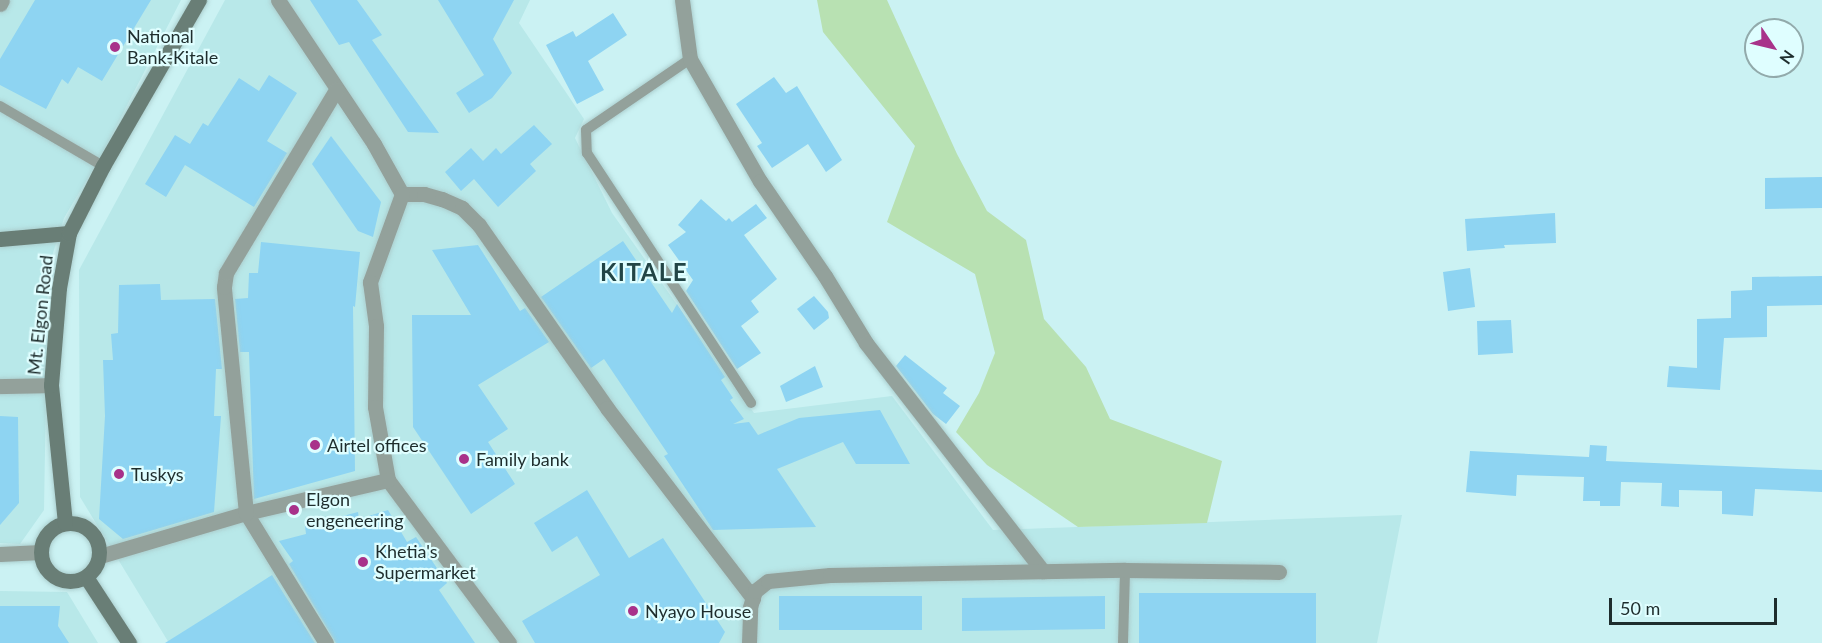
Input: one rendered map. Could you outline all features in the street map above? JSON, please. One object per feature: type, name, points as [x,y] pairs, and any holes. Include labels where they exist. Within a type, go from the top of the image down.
[{"type":"street","name":"Mt. Elgon Road","points":[[65,523],[51,385],[59,288],[69,233],[103,166],[199,0]]},
{"type":"street","points":[[278,0],[374,144],[402,194],[370,282],[376,326],[375,407],[388,480],[509,643]]},
{"type":"street","points":[[682,0],[690,59],[760,181],[825,276],[866,343],[1043,571]]},
{"type":"street","points":[[326,643],[246,513],[224,303],[226,273],[336,90]]},
{"type":"street","points":[[402,194],[424,194],[462,208],[479,225],[607,408],[753,598]]},
{"type":"street","points":[[0,239],[69,233]]},
{"type":"street","points":[[0,386],[51,385]]},
{"type":"street","points":[[100,556],[246,513],[388,480]]},
{"type":"street","points":[[65,523],[79,524],[92,531],[100,556],[95,568],[86,577],[71,582],[56,578],[45,567],[40,552],[45,537],[57,526],[65,523]]},
{"type":"street","points":[[0,554],[40,552]]},
{"type":"street","points":[[748,643],[750,607],[755,591],[768,581],[830,575],[1043,571],[1279,572]]},
{"type":"street","points":[[86,577],[129,643]]},
{"type":"lane","points":[[690,59],[586,130],[587,153],[751,403]]},
{"type":"lane","points":[[0,106],[103,166]]},
{"type":"lane","points":[[1123,643],[1125,570]]},
{"type":"shaded area","points":[[0,0],[181,0],[101,156],[64,218],[48,269],[44,510],[20,544],[0,543]]},
{"type":"shaded area","points":[[225,0],[530,0],[519,23],[584,119],[575,138],[612,213],[754,413],[892,396],[993,530],[1402,515],[1377,643],[169,643],[80,497],[79,270]]},
{"type":"shaded area","points":[[0,591],[67,592],[98,643],[0,643]]},
{"type":"green space","points":[[817,0],[887,0],[957,154],[987,211],[1026,240],[1044,319],[1086,367],[1110,419],[1222,461],[1207,523],[1078,527],[987,465],[956,432],[979,393],[995,353],[975,274],[887,222],[915,146],[823,32]]},
{"type":"building","points":[[35,0],[151,0],[102,81],[78,67],[68,84],[62,79],[46,109],[0,85],[0,59]]},
{"type":"building","points":[[310,0],[357,0],[382,35],[372,40],[439,133],[408,132],[349,42],[339,45]]},
{"type":"building","points":[[438,0],[514,0],[493,39],[512,73],[492,98],[469,113],[456,93],[484,75]]},
{"type":"building","points":[[613,13],[627,35],[588,61],[604,90],[577,104],[546,45],[573,31],[576,37]]},
{"type":"building","points":[[269,75],[297,93],[267,141],[287,153],[254,207],[185,165],[166,197],[145,184],[175,135],[190,144],[203,123],[208,126],[239,78],[259,91]]},
{"type":"building","points":[[774,77],[786,93],[797,86],[842,160],[826,172],[808,144],[772,168],[757,146],[762,143],[736,104]]},
{"type":"building","points":[[534,125],[552,144],[530,164],[536,171],[498,207],[474,179],[461,191],[445,172],[471,148],[483,161],[496,148],[501,154]]},
{"type":"building","points":[[331,136],[381,202],[373,237],[358,231],[312,164]]},
{"type":"building","points":[[1822,177],[1822,208],[1765,209],[1765,178]]},
{"type":"building","points":[[701,199],[726,221],[729,218],[732,222],[756,204],[767,218],[744,235],[777,279],[751,301],[759,312],[741,326],[761,353],[737,369],[686,291],[693,280],[668,245],[686,232],[678,225]]},
{"type":"building","points":[[1555,213],[1556,243],[1504,245],[1505,248],[1467,251],[1465,219]]},
{"type":"building","points":[[623,241],[672,313],[677,304],[725,377],[721,380],[733,398],[730,400],[744,419],[733,424],[749,422],[758,435],[799,418],[880,410],[910,464],[856,464],[843,442],[777,469],[816,527],[713,530],[664,456],[668,454],[604,359],[591,368],[541,297]]},
{"type":"building","points":[[261,242],[360,252],[355,307],[353,306],[355,471],[254,499],[249,352],[240,352],[235,299],[248,298],[249,273],[258,273]]},
{"type":"building","points":[[478,245],[520,311],[525,308],[549,342],[478,385],[508,429],[488,442],[515,484],[471,514],[413,427],[412,315],[471,315],[432,250]]},
{"type":"building","points":[[1470,268],[1475,307],[1448,311],[1443,272]]},
{"type":"building","points":[[1822,276],[1822,305],[1767,306],[1767,337],[1724,338],[1720,390],[1667,387],[1669,366],[1697,368],[1697,319],[1731,318],[1731,291],[1752,290],[1752,277]]},
{"type":"building","points":[[160,284],[161,300],[215,299],[222,369],[216,369],[214,416],[221,416],[214,512],[123,539],[99,519],[105,416],[103,360],[113,360],[111,334],[118,333],[119,285]]},
{"type":"building","points":[[814,296],[828,312],[829,318],[814,330],[797,309]]},
{"type":"building","points":[[1511,320],[1513,353],[1478,355],[1477,321]]},
{"type":"building","points":[[905,355],[947,388],[943,393],[960,406],[946,424],[933,414],[896,366]]},
{"type":"building","points":[[815,366],[823,387],[786,402],[780,386]]},
{"type":"building","points":[[0,416],[18,417],[19,503],[0,525]]},
{"type":"building","points":[[1590,445],[1607,446],[1606,461],[1822,470],[1822,492],[1755,489],[1753,516],[1722,514],[1722,491],[1679,490],[1679,507],[1661,506],[1662,483],[1621,482],[1620,506],[1600,506],[1600,501],[1583,501],[1584,477],[1517,475],[1516,496],[1466,492],[1470,451],[1589,457]]},
{"type":"building","points":[[587,490],[629,558],[663,538],[725,632],[719,643],[535,643],[522,621],[600,575],[577,536],[552,552],[534,523]]},
{"type":"building","name":"Khetia's Supermarket","points":[[388,510],[407,542],[416,537],[447,583],[439,590],[475,643],[336,643],[289,564],[293,561],[279,541],[306,534],[305,526],[358,512],[359,519]]},
{"type":"building","points":[[272,575],[315,643],[165,643],[216,611]]},
{"type":"building","points":[[1139,593],[1316,593],[1316,643],[1139,643]]},
{"type":"building","points":[[779,596],[922,596],[922,630],[779,630]]},
{"type":"building","points":[[1105,596],[1105,629],[962,631],[962,598]]},
{"type":"building","points":[[0,606],[60,606],[58,626],[69,643],[0,643]]},
{"type":"place","name":"National Bank-Kitale","points":[[115,47]]},
{"type":"place","name":"Airtel offices","points":[[315,445]]},
{"type":"place","name":"Family bank","points":[[464,459]]},
{"type":"place","name":"Tuskys","points":[[119,474]]},
{"type":"place","name":"Elgon engeneering","points":[[294,510]]},
{"type":"place","name":"Khetia's Supermarket","points":[[363,562]]},
{"type":"place","name":"Nyayo House","points":[[633,611]]},
{"type":"district","name":"KITALE","points":[[644,272]]}]
